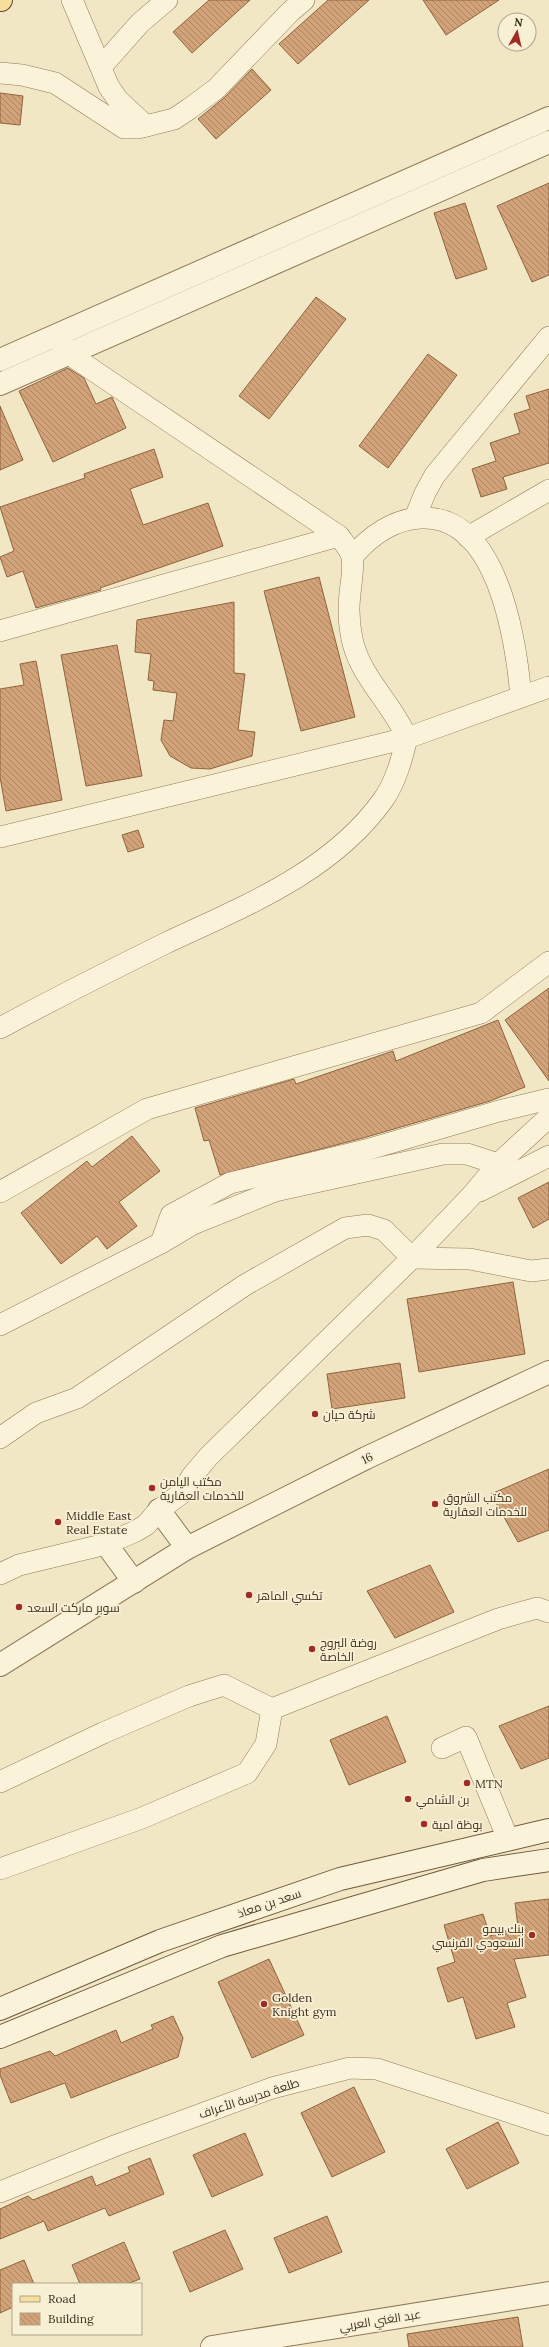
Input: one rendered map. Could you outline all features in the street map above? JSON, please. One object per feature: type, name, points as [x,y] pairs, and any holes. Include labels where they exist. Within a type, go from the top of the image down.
[{"type":"street","points":[[72,0],[109,87],[118,100],[146,126]]},
{"type":"street","points":[[101,67],[140,23],[167,0]]},
{"type":"street","points":[[0,73],[22,75],[55,84],[124,128],[146,126],[174,119],[216,89],[291,11],[304,0]]},
{"type":"street","points":[[0,360],[549,118]]},
{"type":"street","points":[[0,384],[549,142]]},
{"type":"street","points":[[0,1028],[84,983],[267,894],[311,868],[352,835],[384,799],[398,769],[407,738],[394,711],[365,672],[352,641],[348,611],[352,557],[347,546],[339,536],[69,354],[57,335]]},
{"type":"street","points":[[415,518],[425,492],[436,475],[549,337]]},
{"type":"street","points":[[468,537],[549,490]]},
{"type":"street","points":[[352,557],[379,532],[402,521],[415,518],[439,520],[468,537],[487,560],[503,601],[515,647],[521,697]]},
{"type":"street","points":[[0,631],[339,536]]},
{"type":"street","points":[[0,837],[407,738],[549,687]]},
{"type":"street","points":[[0,1192],[147,1109],[482,1013],[549,962]]},
{"type":"street","points":[[161,1242],[171,1216],[230,1183],[366,1150],[499,1111],[549,1099]]},
{"type":"street","points":[[0,1574],[25,1563],[106,1544],[146,1525],[159,1510],[182,1493],[192,1476],[209,1456],[412,1258],[473,1194],[498,1164],[549,1117]]},
{"type":"street","points":[[0,1325],[193,1224],[275,1191],[443,1154],[467,1154],[498,1164]]},
{"type":"street","points":[[473,1194],[549,1156]]},
{"type":"street","points":[[0,1438],[36,1413],[77,1398],[245,1285],[345,1228],[368,1225],[384,1230],[412,1258],[470,1259],[531,1271],[549,1269]]},
{"type":"street","name":"16","points":[[0,1665],[187,1548],[366,1458],[549,1372]]},
{"type":"street","points":[[159,1510],[187,1548]]},
{"type":"street","points":[[106,1544],[134,1582]]},
{"type":"street","points":[[0,1782],[102,1733],[189,1696],[224,1685],[272,1709],[498,1619],[537,1608],[549,1612]]},
{"type":"street","points":[[0,1869],[142,1818],[247,1773],[266,1744],[272,1709]]},
{"type":"street","points":[[442,1748],[466,1737],[508,1839]]},
{"type":"street","name":"سعد بن معاذ","points":[[0,2009],[160,1941],[332,1882],[549,1830]]},
{"type":"street","points":[[0,2037],[222,1946],[483,1870],[549,1860]]},
{"type":"street","name":"طلعة مدرسة الأعراف","points":[[0,2192],[117,2145],[272,2088],[350,2068],[377,2069],[549,2125]]},
{"type":"street","name":"عبد الغني العربي","points":[[212,2347],[549,2293]]},
{"type":"building","points":[[209,0],[250,0],[192,53],[173,32]]},
{"type":"building","points":[[328,0],[369,0],[298,64],[279,44]]},
{"type":"building","points":[[423,0],[499,0],[446,35]]},
{"type":"building","points":[[252,69],[271,90],[216,139],[198,119],[225,97]]},
{"type":"building","points":[[0,93],[23,96],[20,125],[0,123]]},
{"type":"building","points":[[549,183],[549,275],[532,282],[497,206]]},
{"type":"building","points":[[465,203],[487,269],[456,279],[434,213]]},
{"type":"building","points":[[316,297],[346,319],[269,419],[239,396]]},
{"type":"building","points":[[428,354],[457,375],[388,468],[359,446]]},
{"type":"building","points":[[68,368],[84,378],[96,404],[112,397],[126,428],[53,462],[19,391]]},
{"type":"building","points":[[549,389],[549,463],[503,477],[507,489],[481,497],[472,469],[496,461],[490,443],[520,433],[514,414],[530,409],[526,396]]},
{"type":"building","points":[[0,406],[23,460],[0,470]]},
{"type":"building","points":[[154,449],[163,477],[130,489],[143,525],[208,503],[223,546],[100,588],[101,590],[36,608],[23,571],[7,577],[0,557],[14,551],[0,507],[85,478],[84,474]]},
{"type":"building","points":[[319,577],[355,717],[301,731],[264,591]]},
{"type":"building","points":[[234,602],[234,673],[245,674],[238,730],[255,732],[252,756],[210,769],[191,768],[170,756],[161,740],[164,720],[173,721],[177,693],[153,690],[154,681],[148,680],[151,654],[135,652],[137,620]]},
{"type":"building","points":[[117,645],[142,776],[86,786],[61,655]]},
{"type":"building","points":[[36,661],[62,800],[6,811],[0,777],[0,689],[24,685],[20,664]]},
{"type":"building","points":[[138,830],[144,847],[128,852],[122,835]]},
{"type":"building","points":[[549,988],[549,1081],[505,1020]]},
{"type":"building","points":[[498,1020],[525,1087],[490,1101],[363,1138],[220,1175],[209,1140],[204,1141],[195,1108],[294,1079],[296,1084],[393,1051],[396,1061]]},
{"type":"building","points":[[132,1136],[160,1171],[119,1202],[137,1226],[107,1249],[97,1236],[61,1264],[21,1213],[87,1161],[92,1167]]},
{"type":"building","points":[[549,1182],[549,1219],[533,1228],[518,1198]]},
{"type":"building","points":[[513,1282],[525,1354],[419,1372],[407,1299]]},
{"type":"building","points":[[400,1363],[405,1398],[332,1409],[327,1374]]},
{"type":"building","points":[[549,1469],[549,1530],[518,1542],[491,1494]]},
{"type":"building","points":[[430,1565],[454,1612],[395,1638],[367,1591]]},
{"type":"building","points":[[549,1706],[549,1758],[521,1769],[499,1726]]},
{"type":"building","points":[[387,1716],[406,1762],[349,1785],[330,1740]]},
{"type":"building","points":[[549,1899],[549,1955],[514,1959],[526,1997],[507,2003],[515,2027],[476,2039],[463,1997],[448,2002],[437,1968],[455,1962],[444,1925],[483,1914],[490,1936],[518,1927],[515,1903]]},
{"type":"building","points":[[269,1959],[304,2035],[252,2058],[218,1982]]},
{"type":"building","points":[[173,2016],[183,2038],[178,2057],[71,2098],[65,2083],[11,2103],[0,2075],[0,2069],[50,2051],[55,2056],[116,2030],[121,2043],[153,2029],[151,2025]]},
{"type":"building","points":[[354,2087],[385,2152],[332,2177],[301,2113]]},
{"type":"building","points":[[498,2122],[519,2163],[467,2189],[446,2149]]},
{"type":"building","points":[[245,2133],[263,2175],[212,2197],[193,2155]]},
{"type":"building","points":[[150,2158],[164,2194],[109,2216],[105,2208],[48,2231],[44,2221],[0,2239],[0,2209],[28,2196],[33,2200],[92,2176],[96,2186],[130,2172],[128,2167]]},
{"type":"building","points":[[327,2216],[342,2252],[289,2273],[274,2238]]},
{"type":"building","points":[[225,2230],[243,2269],[190,2292],[173,2252]]},
{"type":"building","points":[[124,2242],[140,2279],[130,2283],[80,2283],[72,2265]]},
{"type":"building","points":[[24,2260],[34,2283],[12,2283],[12,2307],[0,2313],[0,2270]]},
{"type":"building","points":[[518,2317],[523,2347],[409,2347],[407,2334]]},
{"type":"place","name":"شركة حيان","points":[[315,1414]]},
{"type":"place","name":"مكتب اليامن للخدمات العقارية","points":[[152,1488]]},
{"type":"place","name":"مكتب الشروق للخدمات العقارية","points":[[435,1504]]},
{"type":"place","name":"Middle East Real Estate","points":[[58,1522]]},
{"type":"place","name":"تكسي الماهر","points":[[249,1595]]},
{"type":"place","name":"سوبر ماركت السعد","points":[[19,1607]]},
{"type":"place","name":"روضة البروج الخاصة","points":[[312,1649]]},
{"type":"place","name":"MTN","points":[[467,1783]]},
{"type":"place","name":"بن الشامي","points":[[408,1799]]},
{"type":"place","name":"بوظة امية","points":[[424,1824]]},
{"type":"place","name":"بنك بيمو السعودي الفرنسي","points":[[532,1935]]},
{"type":"place","name":"Golden Knight gym","points":[[264,2004]]}]
